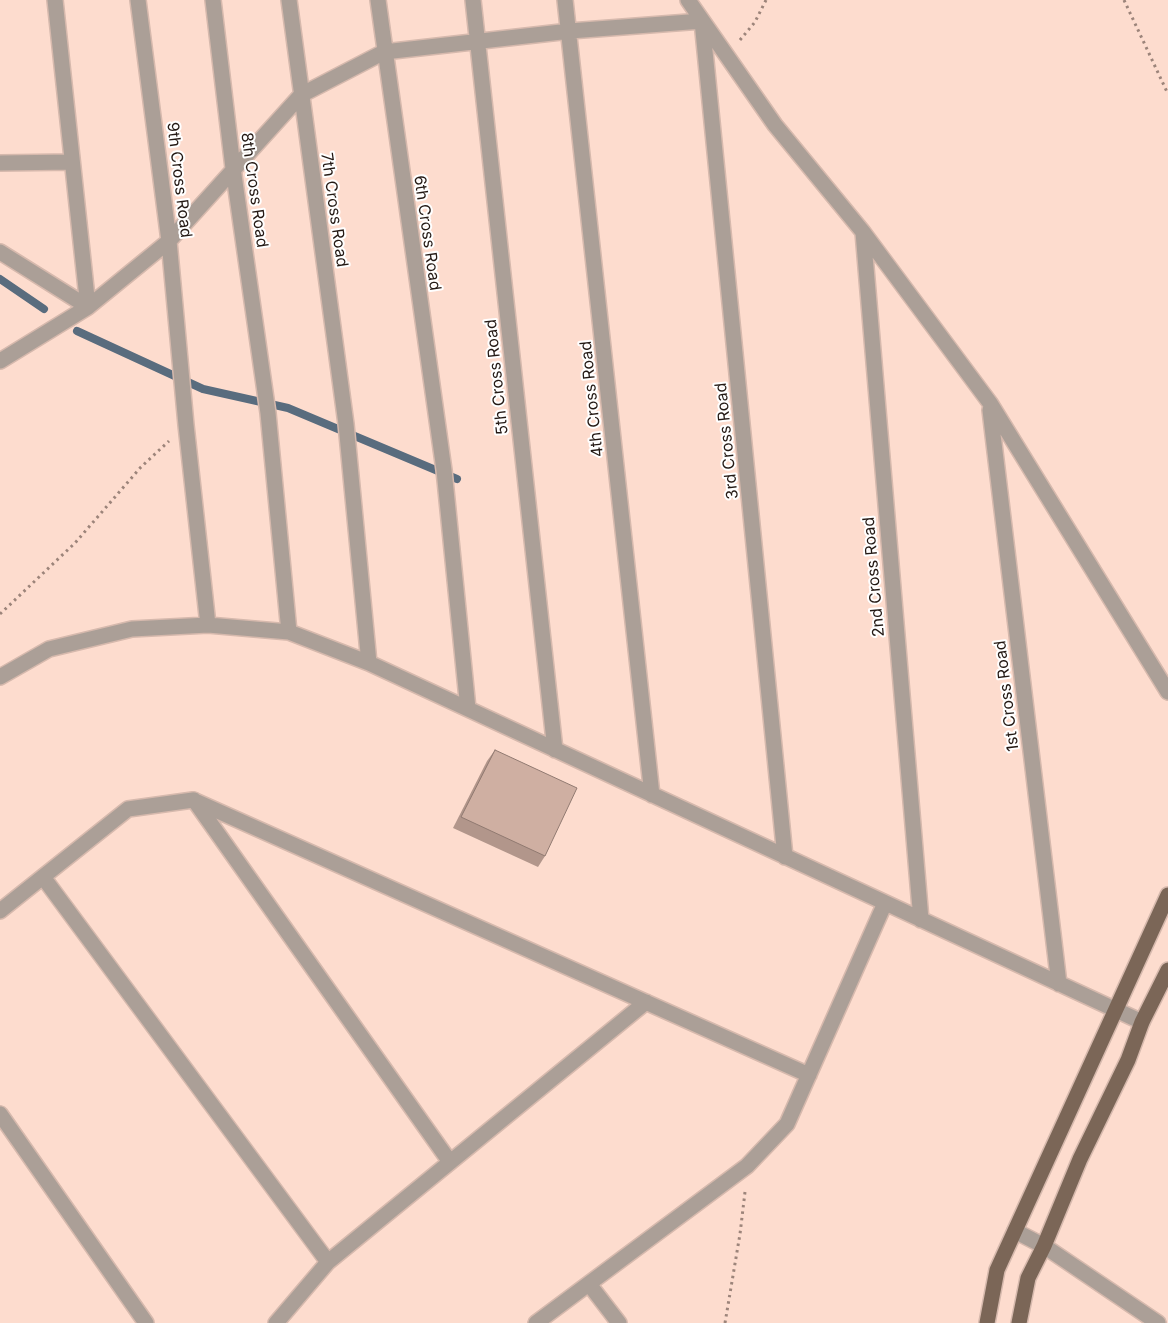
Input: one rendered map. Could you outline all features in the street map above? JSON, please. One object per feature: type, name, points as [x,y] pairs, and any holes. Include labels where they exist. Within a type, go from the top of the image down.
[{"type":"main road","points":[[987,1323],[997,1270],[1168,895]]},
{"type":"main road","points":[[1019,1323],[1028,1278],[1044,1246],[1080,1159],[1128,1060],[1142,1022],[1168,970]]},
{"type":"street","points":[[55,0],[88,307]]},
{"type":"street","name":"9th Cross Road","points":[[138,0],[169,241],[186,425]]},
{"type":"street","name":"8th Cross Road","points":[[213,0],[233,168],[268,413],[289,632]]},
{"type":"street","name":"7th Cross Road","points":[[289,0],[346,424],[369,663]]},
{"type":"street","name":"6th Cross Road","points":[[378,0],[444,470],[468,709]]},
{"type":"street","name":"5th Cross Road","points":[[473,0],[479,41],[555,750]]},
{"type":"street","name":"4th Cross Road","points":[[565,0],[570,31],[652,795]]},
{"type":"street","points":[[688,0],[775,126],[863,232],[990,404],[1168,692]]},
{"type":"street","points":[[0,361],[88,307],[169,241],[301,95],[384,52],[570,31],[702,22]]},
{"type":"street","name":"3rd Cross Road","points":[[702,22],[786,857]]},
{"type":"street","points":[[0,163],[72,162]]},
{"type":"street","name":"2nd Cross Road","points":[[863,232],[921,920]]},
{"type":"street","points":[[0,252],[88,307]]},
{"type":"street","name":"1st Cross Road","points":[[990,404],[1059,984]]},
{"type":"street","points":[[186,425],[208,625]]},
{"type":"street","points":[[1,674],[49,649],[132,629],[208,625],[289,632],[369,663],[1142,1022]]},
{"type":"street","points":[[193,800],[450,1162]]},
{"type":"street","points":[[0,912],[128,809],[193,800],[809,1075]]},
{"type":"street","points":[[44,877],[328,1262]]},
{"type":"street","points":[[536,1323],[747,1166],[787,1124],[885,903]]},
{"type":"street","points":[[276,1323],[328,1262],[646,1002]]},
{"type":"street","points":[[0,1114],[146,1323]]},
{"type":"street","points":[[1015,1231],[1044,1246],[1158,1323]]},
{"type":"street","points":[[590,1284],[619,1323]]},
{"type":"path","points":[[726,55],[755,22],[766,0]]},
{"type":"path","points":[[1124,0],[1168,94]]},
{"type":"path","points":[[0,614],[75,543],[142,467],[186,425]]},
{"type":"path","points":[[725,1323],[740,1234],[747,1166]]},
{"type":"building","points":[[495,750],[577,788],[545,856],[461,817]]},
{"type":"waterway","points":[[0,279],[44,309]]},
{"type":"waterway","points":[[77,331],[203,389],[288,408],[457,479]]}]
